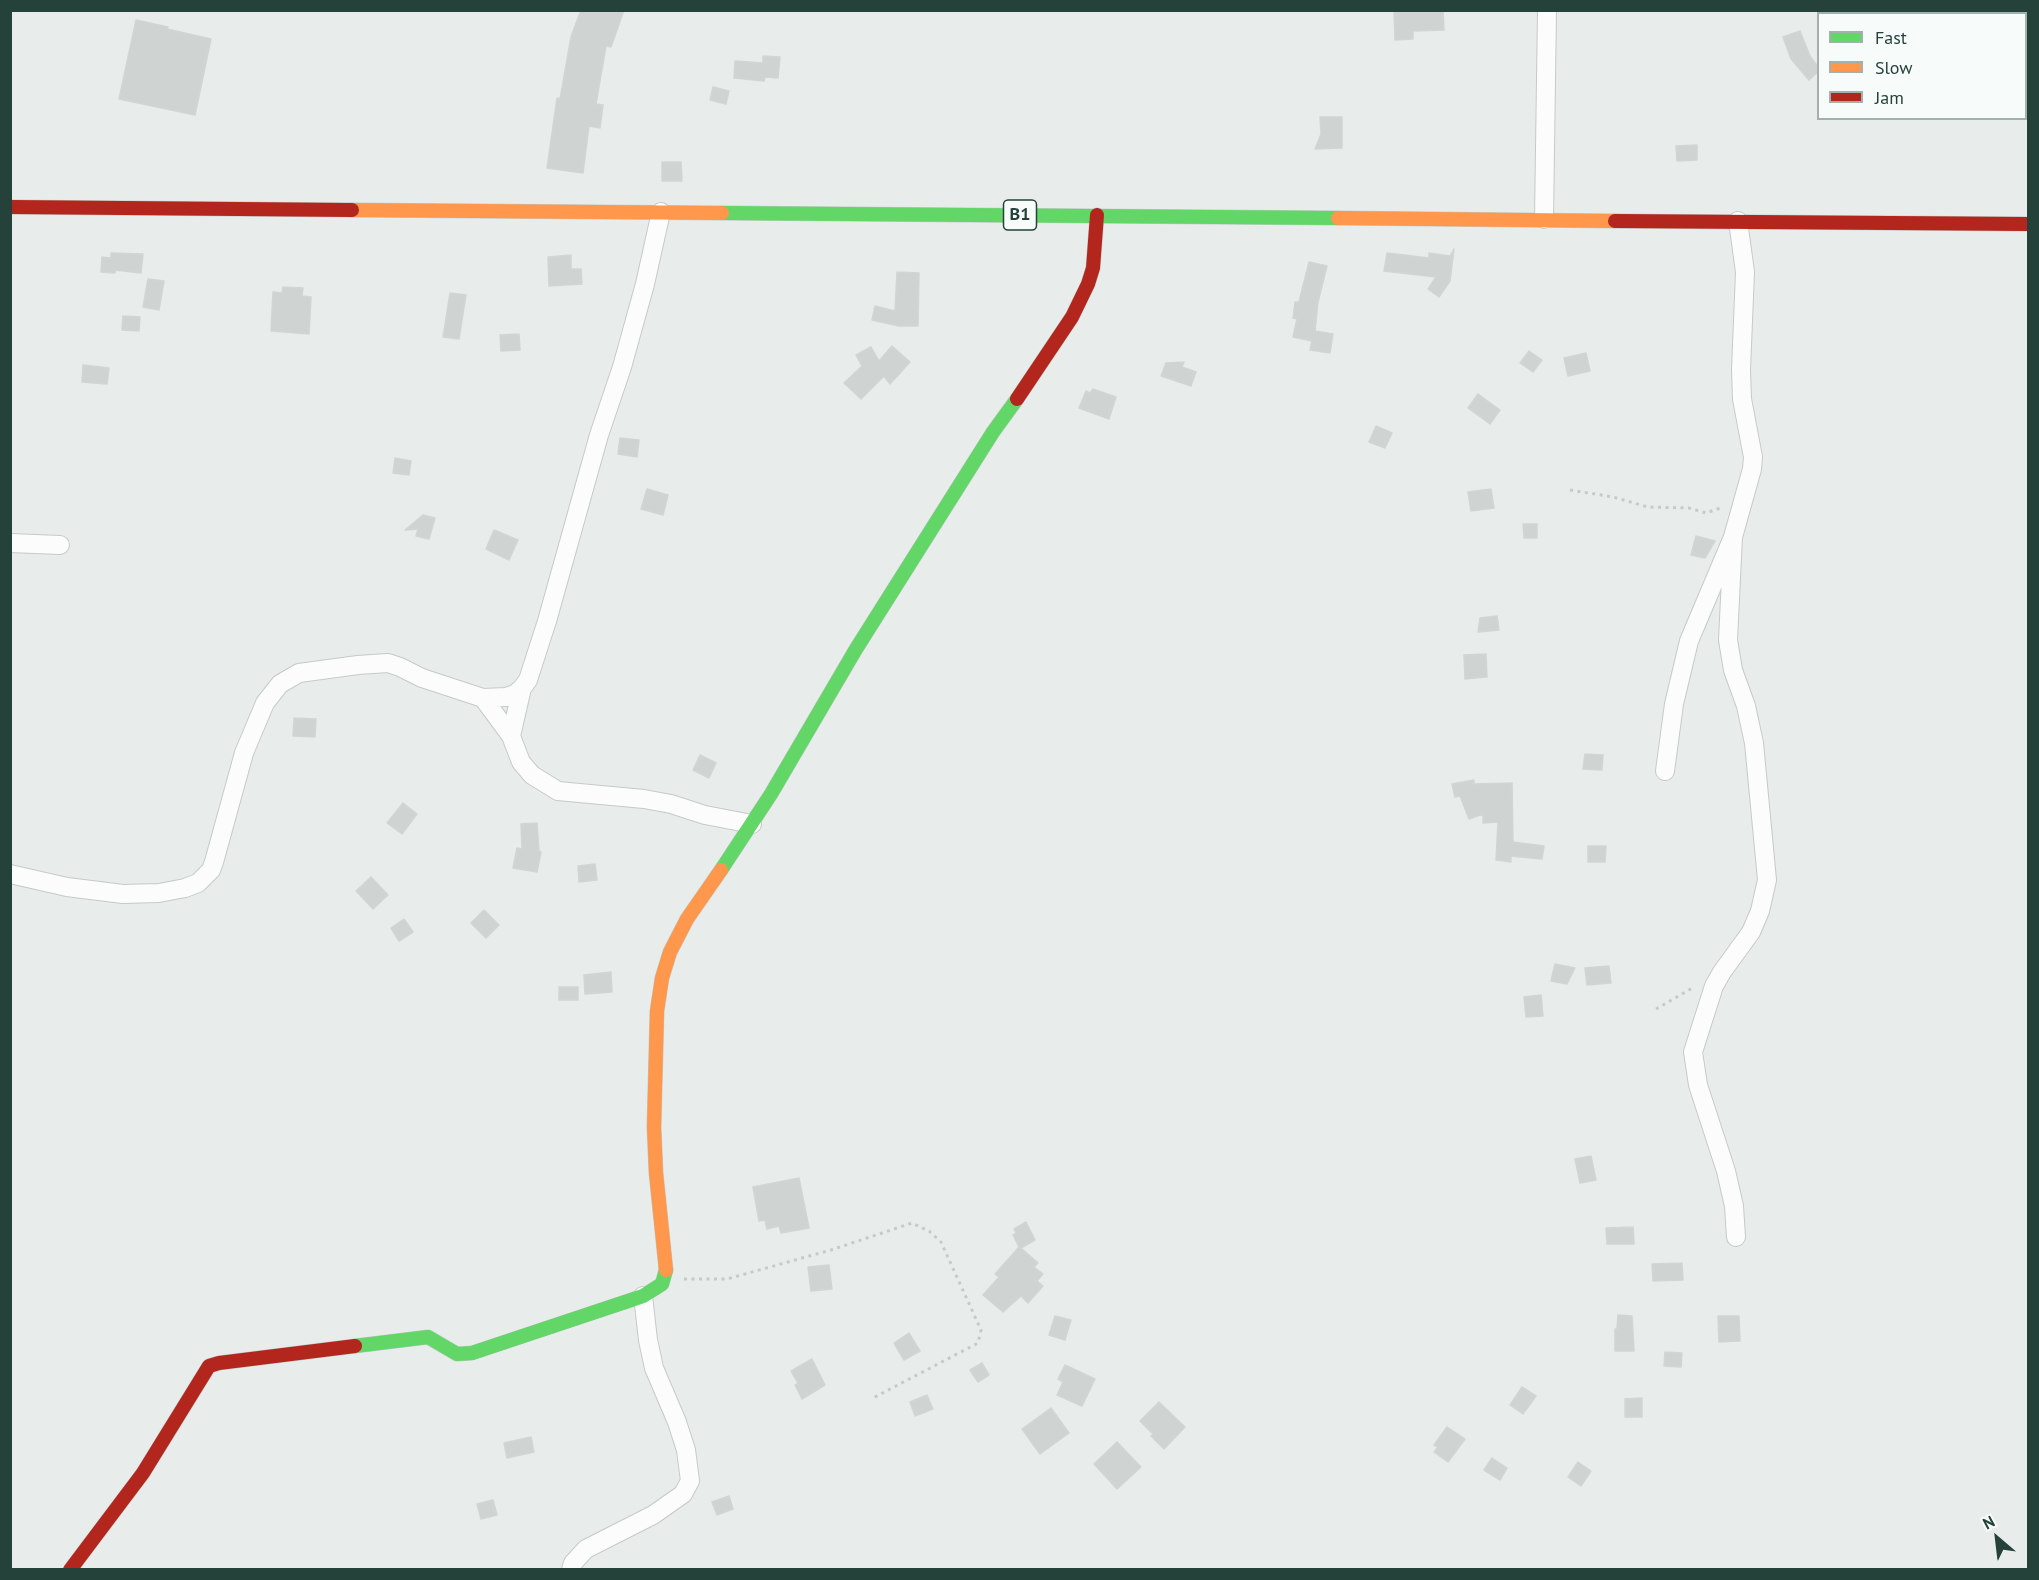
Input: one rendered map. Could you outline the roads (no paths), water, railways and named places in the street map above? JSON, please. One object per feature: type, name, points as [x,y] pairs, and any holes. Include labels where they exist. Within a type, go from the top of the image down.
[{"type":"main road","name":"B1","points":[[10,207],[2028,224]]},
{"type":"main road","points":[[70,1569],[143,1473],[209,1366],[219,1362],[420,1337],[428,1337],[457,1354],[472,1353],[643,1296],[658,1288],[666,1274],[654,1127],[657,1011],[662,978],[670,952],[687,919],[752,824],[927,535],[993,432],[1046,359],[1072,317],[1088,284],[1093,267],[1097,215]]},
{"type":"street","points":[[1544,219],[1547,10]]},
{"type":"street","points":[[10,874],[67,887],[123,894],[159,893],[198,883],[211,870],[214,862],[244,753],[265,703],[280,684],[299,673],[324,668],[388,663],[422,678],[483,698],[506,697],[522,688],[528,680],[547,621],[599,435],[622,367],[645,284],[661,212]]},
{"type":"street","points":[[1665,771],[1674,704],[1689,641],[1733,537],[1750,480],[1753,458],[1742,399],[1745,272],[1738,221]]},
{"type":"street","points":[[1733,537],[1728,640],[1733,670],[1746,706],[1754,743],[1767,880],[1760,911],[1751,932],[1714,986],[1693,1053],[1698,1084],[1734,1206],[1736,1237]]},
{"type":"street","points":[[10,543],[60,545]]},
{"type":"street","points":[[511,736],[522,688]]},
{"type":"street","points":[[483,698],[511,736],[521,762],[531,776],[558,790],[644,799],[671,804],[705,815],[752,824]]},
{"type":"street","points":[[571,1569],[573,1563],[586,1549],[653,1515],[683,1494],[690,1481],[686,1450],[654,1368],[643,1296]]}]
